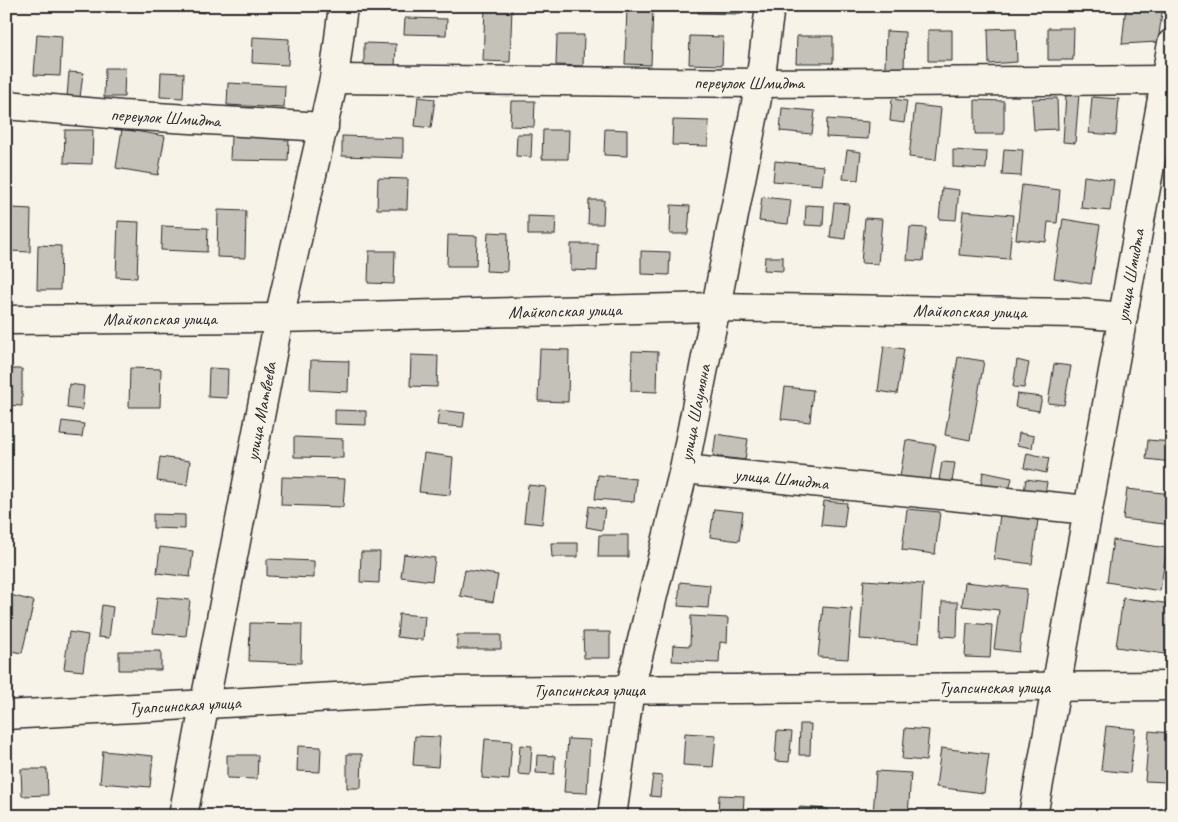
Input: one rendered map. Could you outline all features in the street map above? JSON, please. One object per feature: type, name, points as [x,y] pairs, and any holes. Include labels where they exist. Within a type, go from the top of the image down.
[{"type":"street","name":"улица Матвеева","points":[[183,816],[279,318],[334,79],[343,6]]},
{"type":"street","name":"улица Шаумяна","points":[[612,816],[630,689],[684,469],[760,83],[770,6]]},
{"type":"street","name":"улица Шмидта","points":[[1034,816],[1172,43]]},
{"type":"street","name":"переулок Шмидта","points":[[334,79],[760,83],[1165,80]]},
{"type":"street","name":"переулок Шмидта","points":[[6,105],[122,115],[324,127]]},
{"type":"street","name":"Майкопская улица","points":[[6,320],[279,318],[715,307],[1067,313],[1123,317]]},
{"type":"street","name":"улица Шмидта","points":[[684,469],[1088,510]]},
{"type":"street","name":"Туапсинская улица","points":[[6,715],[444,691],[1172,686]]},
{"type":"building","points":[[158,6],[206,6],[205,13],[157,8]]},
{"type":"building","points":[[485,6],[512,7],[510,62],[483,61]]},
{"type":"building","points":[[698,6],[741,6],[741,14],[698,13]]},
{"type":"building","points":[[1126,6],[1163,6],[1158,42],[1122,44]]},
{"type":"building","points":[[627,7],[653,7],[651,65],[625,64]]},
{"type":"building","points":[[405,18],[447,19],[446,35],[404,34]]},
{"type":"building","points":[[1016,28],[1017,62],[989,64],[988,29]]},
{"type":"building","points":[[1048,28],[1074,28],[1073,60],[1048,60]]},
{"type":"building","points":[[928,30],[952,30],[952,61],[928,61]]},
{"type":"building","points":[[886,31],[905,32],[904,69],[885,68]]},
{"type":"building","points":[[37,34],[62,36],[60,76],[34,75]]},
{"type":"building","points":[[557,35],[584,35],[583,66],[556,65]]},
{"type":"building","points":[[690,36],[723,37],[722,65],[689,64]]},
{"type":"building","points":[[797,36],[833,36],[833,63],[796,63]]},
{"type":"building","points":[[253,37],[289,39],[288,65],[252,63]]},
{"type":"building","points":[[364,43],[396,44],[395,67],[364,67]]},
{"type":"building","points":[[105,68],[125,68],[124,97],[104,97]]},
{"type":"building","points":[[69,72],[83,73],[80,98],[67,97]]},
{"type":"building","points":[[161,72],[184,73],[183,98],[160,97]]},
{"type":"building","points":[[228,83],[285,86],[284,108],[227,105]]},
{"type":"building","points":[[1066,94],[1079,94],[1075,143],[1063,142]]},
{"type":"building","points":[[418,97],[435,99],[431,128],[415,126]]},
{"type":"building","points":[[1092,97],[1119,99],[1116,135],[1089,133]]},
{"type":"building","points":[[1057,98],[1058,129],[1034,130],[1032,99]]},
{"type":"building","points":[[892,99],[907,101],[904,123],[890,121]]},
{"type":"building","points":[[975,100],[1004,101],[1004,134],[975,134]]},
{"type":"building","points":[[511,101],[535,101],[534,127],[510,126]]},
{"type":"building","points":[[915,105],[941,108],[936,160],[909,157]]},
{"type":"building","points":[[782,108],[815,111],[812,134],[780,131]]},
{"type":"building","points":[[827,119],[869,122],[868,139],[826,137]]},
{"type":"building","points":[[673,120],[709,121],[708,146],[672,145]]},
{"type":"building","points":[[122,129],[165,136],[158,175],[116,168]]},
{"type":"building","points":[[605,129],[627,130],[627,156],[604,155]]},
{"type":"building","points":[[65,130],[93,130],[92,164],[64,163]]},
{"type":"building","points":[[543,130],[569,130],[568,159],[542,159]]},
{"type":"building","points":[[517,134],[532,134],[531,157],[516,156]]},
{"type":"building","points":[[231,136],[289,138],[288,161],[230,160]]},
{"type":"building","points":[[342,136],[403,138],[403,158],[342,156]]},
{"type":"building","points":[[1004,149],[1023,150],[1021,176],[1002,175]]},
{"type":"building","points":[[847,150],[861,152],[858,180],[843,179]]},
{"type":"building","points":[[953,150],[987,152],[986,169],[953,167]]},
{"type":"building","points":[[775,161],[824,166],[822,185],[773,181]]},
{"type":"building","points":[[1084,176],[1114,180],[1110,211],[1081,208]]},
{"type":"building","points":[[378,178],[408,179],[407,209],[377,209]]},
{"type":"building","points":[[1022,185],[1060,190],[1057,223],[1048,222],[1046,242],[1016,239]]},
{"type":"building","points":[[942,188],[959,190],[956,220],[939,219]]},
{"type":"building","points":[[762,197],[791,200],[788,224],[759,221]]},
{"type":"building","points":[[589,200],[604,200],[603,224],[588,224]]},
{"type":"building","points":[[834,203],[849,204],[845,239],[830,237]]},
{"type":"building","points":[[671,205],[690,206],[688,234],[670,234]]},
{"type":"building","points":[[806,205],[824,206],[823,226],[805,225]]},
{"type":"building","points":[[12,208],[31,209],[30,252],[10,251]]},
{"type":"building","points":[[218,210],[246,211],[245,258],[217,257]]},
{"type":"building","points":[[963,211],[1013,215],[1009,259],[959,255]]},
{"type":"building","points":[[528,216],[556,217],[555,235],[528,235]]},
{"type":"building","points":[[865,218],[882,219],[878,264],[861,263]]},
{"type":"building","points":[[1063,219],[1100,225],[1091,284],[1054,278]]},
{"type":"building","points":[[118,221],[139,222],[137,278],[116,277]]},
{"type":"building","points":[[162,226],[208,228],[207,252],[161,250]]},
{"type":"building","points":[[910,227],[926,228],[923,261],[907,260]]},
{"type":"building","points":[[488,232],[508,233],[507,272],[486,271]]},
{"type":"building","points":[[448,235],[477,236],[476,266],[447,266]]},
{"type":"building","points":[[571,244],[598,244],[597,271],[571,270]]},
{"type":"building","points":[[38,245],[61,246],[60,290],[37,290]]},
{"type":"building","points":[[369,251],[395,251],[394,284],[368,283]]},
{"type":"building","points":[[641,251],[670,252],[669,275],[641,274]]},
{"type":"building","points":[[765,257],[783,257],[783,271],[764,270]]},
{"type":"building","points":[[884,346],[904,349],[897,394],[878,391]]},
{"type":"building","points":[[540,349],[569,350],[568,402],[538,401]]},
{"type":"building","points":[[632,351],[658,352],[657,392],[631,391]]},
{"type":"building","points":[[411,355],[438,356],[437,387],[410,386]]},
{"type":"building","points":[[958,357],[984,361],[970,440],[945,435]]},
{"type":"building","points":[[311,360],[349,361],[348,392],[310,390]]},
{"type":"building","points":[[1017,360],[1029,363],[1024,388],[1013,387]]},
{"type":"building","points":[[1054,364],[1071,366],[1064,405],[1048,403]]},
{"type":"building","points":[[130,368],[161,369],[160,407],[129,407]]},
{"type":"building","points":[[209,368],[228,369],[227,398],[208,397]]},
{"type":"building","points":[[6,369],[22,369],[22,406],[6,405]]},
{"type":"building","points":[[69,384],[84,386],[82,410],[67,408]]},
{"type":"building","points":[[785,387],[813,390],[810,422],[781,419]]},
{"type":"building","points":[[1017,394],[1042,397],[1039,411],[1015,407]]},
{"type":"building","points":[[335,410],[366,411],[366,425],[335,424]]},
{"type":"building","points":[[439,410],[465,413],[463,427],[437,425]]},
{"type":"building","points":[[62,421],[84,424],[82,437],[60,435]]},
{"type":"building","points":[[1019,433],[1034,436],[1032,448],[1017,445]]},
{"type":"building","points":[[716,434],[748,439],[745,460],[713,456]]},
{"type":"building","points":[[294,437],[343,439],[343,458],[294,457]]},
{"type":"building","points":[[906,440],[936,445],[930,481],[900,477]]},
{"type":"building","points":[[1148,440],[1172,442],[1172,462],[1146,459]]},
{"type":"building","points":[[424,453],[453,457],[450,495],[419,492]]},
{"type":"building","points":[[1027,453],[1049,458],[1046,473],[1024,468]]},
{"type":"building","points":[[160,457],[190,461],[187,485],[157,481]]},
{"type":"building","points":[[942,462],[955,463],[952,482],[939,480]]},
{"type":"building","points":[[983,472],[1012,478],[1009,491],[981,485]]},
{"type":"building","points":[[598,475],[636,479],[634,502],[595,499]]},
{"type":"building","points":[[282,477],[345,479],[343,507],[281,505]]},
{"type":"building","points":[[1026,479],[1047,482],[1045,494],[1024,492]]},
{"type":"building","points":[[528,485],[546,487],[542,524],[524,522]]},
{"type":"building","points":[[1127,489],[1172,494],[1172,525],[1123,519]]},
{"type":"building","points":[[824,501],[847,503],[844,527],[821,525]]},
{"type":"building","points":[[589,506],[605,509],[602,530],[586,527]]},
{"type":"building","points":[[714,509],[743,512],[739,541],[710,537]]},
{"type":"building","points":[[907,509],[940,512],[935,554],[902,550]]},
{"type":"building","points":[[153,514],[185,515],[185,529],[153,528]]},
{"type":"building","points":[[1000,515],[1038,520],[1032,564],[994,559]]},
{"type":"building","points":[[599,535],[628,535],[628,557],[598,557]]},
{"type":"building","points":[[1113,540],[1167,548],[1160,591],[1107,582]]},
{"type":"building","points":[[551,543],[578,543],[578,557],[552,557]]},
{"type":"building","points":[[160,547],[193,551],[190,577],[157,573]]},
{"type":"building","points":[[361,552],[380,552],[379,583],[360,582]]},
{"type":"building","points":[[404,554],[435,558],[432,581],[401,577]]},
{"type":"building","points":[[267,559],[314,561],[314,578],[267,576]]},
{"type":"building","points":[[465,570],[498,575],[493,602],[460,596]]},
{"type":"building","points":[[864,580],[923,584],[919,643],[860,639]]},
{"type":"building","points":[[680,582],[710,585],[708,608],[678,606]]},
{"type":"building","points":[[965,582],[1027,589],[1019,652],[994,649],[999,610],[962,606]]},
{"type":"building","points":[[6,594],[34,601],[22,653],[6,650]]},
{"type":"building","points":[[157,597],[190,600],[186,636],[153,633]]},
{"type":"building","points":[[1123,598],[1172,604],[1172,655],[1116,647]]},
{"type":"building","points":[[942,602],[958,602],[957,637],[941,636]]},
{"type":"building","points":[[102,605],[113,607],[109,638],[98,637]]},
{"type":"building","points":[[823,607],[852,609],[848,659],[818,657]]},
{"type":"building","points":[[399,614],[425,616],[423,640],[397,637]]},
{"type":"building","points":[[691,616],[728,618],[727,643],[720,642],[719,663],[672,661],[673,645],[690,646]]},
{"type":"building","points":[[250,623],[302,624],[301,663],[249,661]]},
{"type":"building","points":[[967,623],[992,625],[990,658],[965,657]]},
{"type":"building","points":[[69,632],[88,635],[83,671],[64,669]]},
{"type":"building","points":[[583,632],[610,632],[610,658],[584,658]]},
{"type":"building","points":[[457,635],[501,635],[501,649],[457,649]]},
{"type":"building","points":[[119,651],[161,651],[161,670],[119,670]]},
{"type":"building","points":[[800,724],[811,724],[810,755],[799,755]]},
{"type":"building","points":[[1106,726],[1135,729],[1130,773],[1101,770]]},
{"type":"building","points":[[905,728],[929,730],[926,761],[902,759]]},
{"type":"building","points":[[777,731],[792,732],[789,762],[775,761]]},
{"type":"building","points":[[1149,731],[1169,733],[1166,782],[1145,781]]},
{"type":"building","points":[[685,733],[716,735],[713,767],[683,765]]},
{"type":"building","points":[[415,736],[440,737],[438,767],[413,765]]},
{"type":"building","points":[[485,739],[512,741],[509,780],[482,778]]},
{"type":"building","points":[[568,739],[590,740],[587,793],[564,792]]},
{"type":"building","points":[[520,745],[532,746],[530,775],[518,774]]},
{"type":"building","points":[[298,746],[321,747],[320,772],[297,771]]},
{"type":"building","points":[[941,748],[989,754],[984,793],[936,787]]},
{"type":"building","points":[[103,751],[153,756],[150,787],[100,783]]},
{"type":"building","points":[[347,754],[362,754],[361,788],[347,788]]},
{"type":"building","points":[[227,755],[258,755],[257,779],[227,778]]},
{"type":"building","points":[[537,755],[555,756],[554,774],[536,773]]},
{"type":"building","points":[[21,769],[47,769],[48,795],[22,796]]},
{"type":"building","points":[[876,771],[911,773],[908,816],[873,816]]},
{"type":"building","points":[[653,775],[662,776],[660,797],[650,796]]},
{"type":"building","points":[[719,795],[744,796],[743,816],[718,816]]},
{"type":"building","points":[[799,807],[828,809],[828,816],[799,816]]},
{"type":"building","points":[[927,810],[967,812],[967,816],[926,816]]}]
